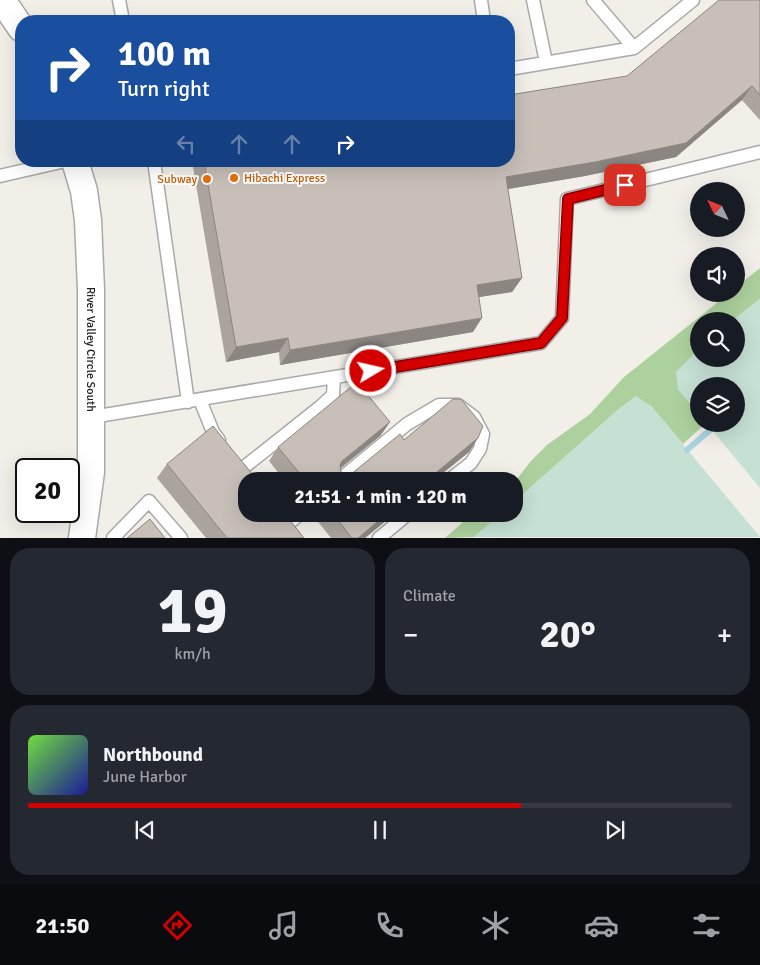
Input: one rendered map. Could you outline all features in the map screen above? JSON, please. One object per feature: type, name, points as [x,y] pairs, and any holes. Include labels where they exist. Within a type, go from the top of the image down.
[{"type":"street","points":[[2,0],[15,19]]},
{"type":"street","name":"River Valley Circle South","points":[[77,167],[84,191],[88,220],[91,290],[91,472],[82,538]]},
{"type":"lane","points":[[120,0],[122,15]]},
{"type":"lane","points":[[481,0],[483,15]]},
{"type":"lane","points":[[534,0],[546,62]]},
{"type":"lane","points":[[592,0],[634,48]]},
{"type":"lane","points":[[515,68],[634,48],[693,0]]},
{"type":"lane","points":[[92,417],[541,343],[562,318],[568,199],[760,152]]},
{"type":"lane","points":[[0,176],[39,167]]},
{"type":"lane","points":[[155,167],[194,401],[213,432],[225,447]]},
{"type":"lane","points":[[243,468],[333,395],[334,378]]},
{"type":"lane","points":[[349,472],[407,424],[439,405],[458,405],[474,417],[483,434],[480,449],[471,463],[460,472]]},
{"type":"lane","points":[[113,538],[150,501],[181,538]]},
{"type":"lane","points":[[379,538],[398,522]]},
{"type":"green space","points":[[760,268],[760,299],[743,312],[705,312],[718,302],[745,302],[745,280]]},
{"type":"green space","points":[[760,299],[760,488],[714,432],[745,432],[745,377],[690,377],[690,403],[678,389],[676,372],[690,358],[690,367],[745,367],[745,312],[743,312]]},
{"type":"green space","points":[[690,324],[690,363],[678,389],[690,403],[690,432],[696,432],[683,444],[651,406],[635,397],[523,494],[522,472],[530,462],[547,445],[590,414],[624,377]]},
{"type":"green space","points":[[636,396],[651,406],[760,537],[474,537],[492,522],[523,522],[523,494]]},
{"type":"green space","points":[[463,522],[492,522],[474,537],[445,538]]},
{"type":"building","points":[[719,0],[760,0],[760,95],[752,86],[686,143],[595,162],[506,177],[522,278],[477,285],[482,318],[290,350],[288,338],[236,347],[205,167],[515,167],[515,94],[627,76]]},
{"type":"building","points":[[357,382],[390,422],[342,461],[340,465],[341,472],[299,472],[278,447]]},
{"type":"building","points":[[453,399],[461,399],[483,426],[478,438],[437,472],[354,472],[400,434],[404,440]]},
{"type":"building","points":[[213,426],[251,472],[238,472],[238,522],[291,522],[304,538],[227,538],[167,464]]},
{"type":"building","points":[[150,519],[165,538],[127,538]]},
{"type":"building","points":[[339,522],[377,522],[358,538],[352,538]]},
{"type":"waterway","points":[[687,450],[708,432]]},
{"type":"place","name":"Hibachi Express","points":[[234,178]]},
{"type":"place","name":"Subway","points":[[207,179]]},
{"type":"route","points":[[371,371],[541,343],[562,318],[568,199],[625,185]]}]
